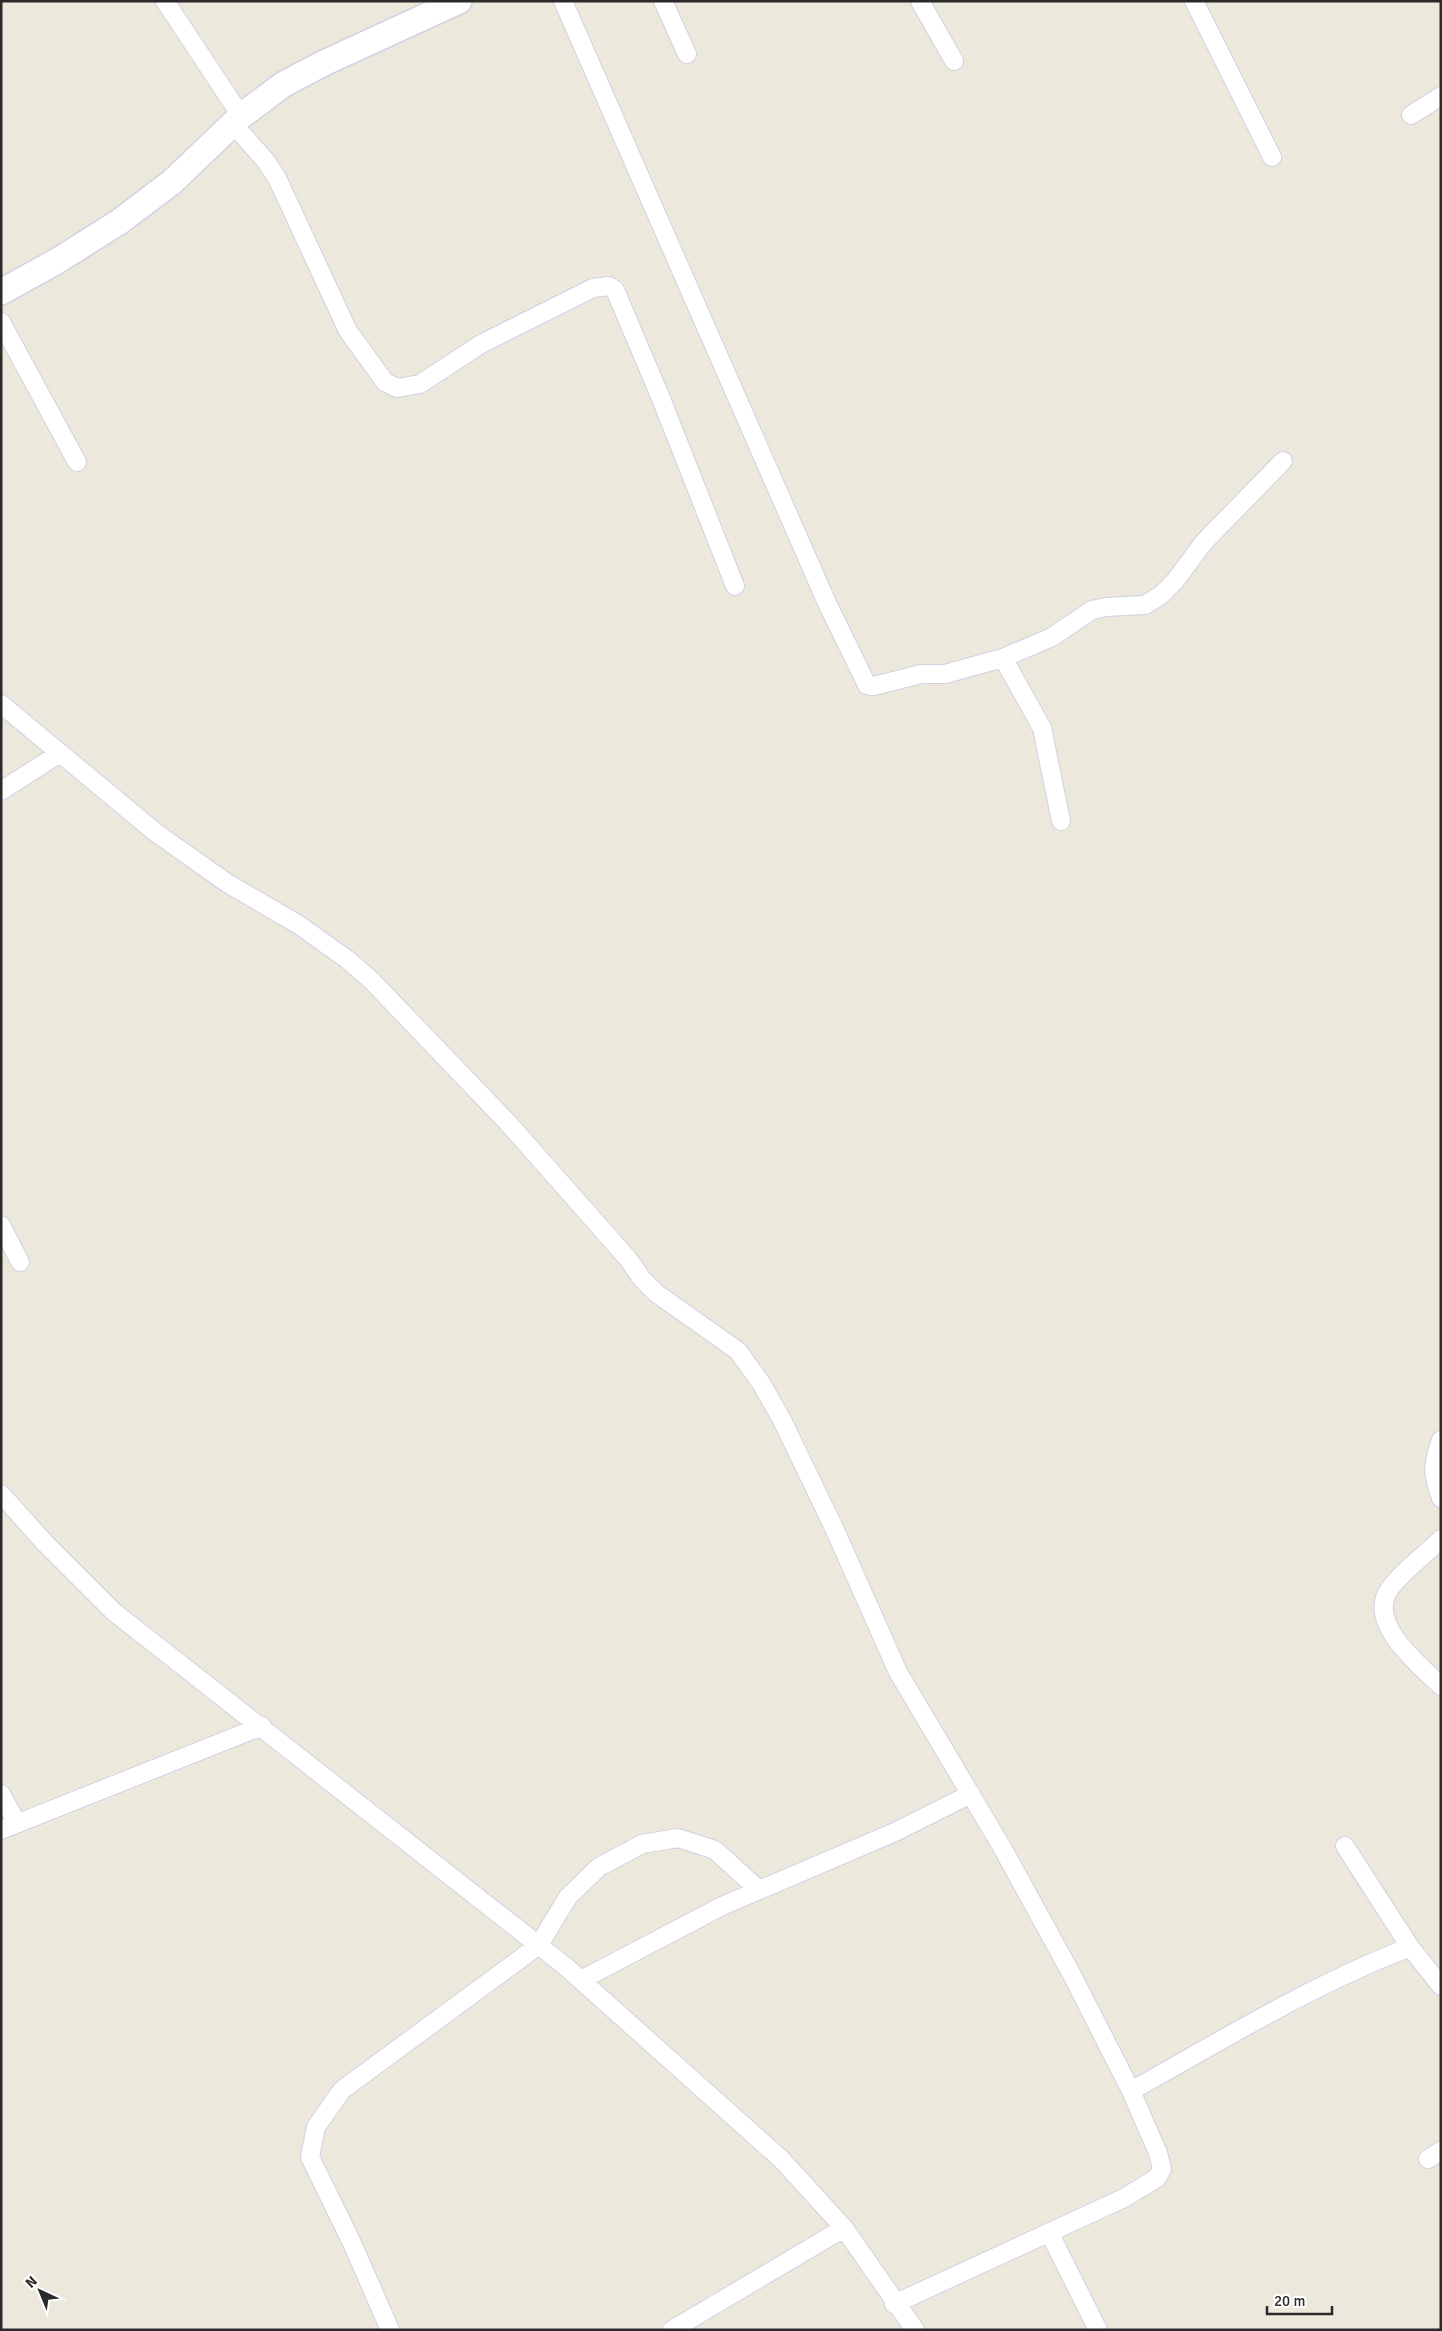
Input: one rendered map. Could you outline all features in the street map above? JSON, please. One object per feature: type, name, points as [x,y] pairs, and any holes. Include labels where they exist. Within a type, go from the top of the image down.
[{"type":"street","points":[[165,1],[237,120],[277,178],[348,331],[385,382],[397,388],[420,384],[481,344],[593,288],[609,286],[615,290],[660,396],[735,586]]},
{"type":"street","points":[[1,292],[57,261],[119,222],[172,182],[237,120],[284,84],[324,63],[459,1]]},
{"type":"street","points":[[563,1],[827,603],[867,685],[874,686],[921,674],[945,674],[1004,658],[1052,637],[1092,610],[1145,604],[1161,596],[1176,581],[1204,542],[1283,461]]},
{"type":"street","points":[[663,1],[687,54]]},
{"type":"street","points":[[920,1],[954,61]]},
{"type":"street","points":[[1194,1],[1272,157]]},
{"type":"street","points":[[1411,115],[1441,96]]},
{"type":"street","points":[[1,322],[78,462]]},
{"type":"street","points":[[1004,658],[1042,728],[1060,821]]},
{"type":"street","points":[[1,704],[155,832],[227,883],[299,925],[348,960],[371,980],[509,1124],[629,1260],[642,1279],[656,1293],[738,1351],[782,1420],[834,1528],[898,1672],[971,1794],[1072,1975],[1131,2091],[1158,2153],[1162,2169],[1156,2178],[1124,2198],[894,2304]]},
{"type":"street","points":[[1,791],[60,753]]},
{"type":"street","points":[[1,1225],[20,1262]]},
{"type":"street","points":[[1441,1440],[1433,1462],[1433,1473],[1441,1498]]},
{"type":"street","points":[[1,1494],[44,1542],[114,1612],[262,1726],[539,1945],[581,1980],[781,2159],[844,2228],[894,2304],[915,2330]]},
{"type":"street","points":[[1441,1539],[1390,1588],[1383,1603],[1384,1619],[1391,1633],[1441,1686]]},
{"type":"street","points":[[1,1794],[9,1827],[262,1726]]},
{"type":"street","points":[[581,1980],[722,1906],[895,1832],[971,1794]]},
{"type":"street","points":[[390,2330],[352,2243],[310,2157],[316,2127],[342,2090],[539,1945],[568,1897],[574,1891],[599,1867],[642,1844],[678,1838],[715,1850],[759,1890]]},
{"type":"street","points":[[1345,1846],[1410,1947],[1441,1986]]},
{"type":"street","points":[[1131,2091],[1264,2017],[1343,1976],[1410,1947]]},
{"type":"street","points":[[672,2330],[844,2228]]},
{"type":"street","points":[[1049,2232],[1098,2330]]}]
